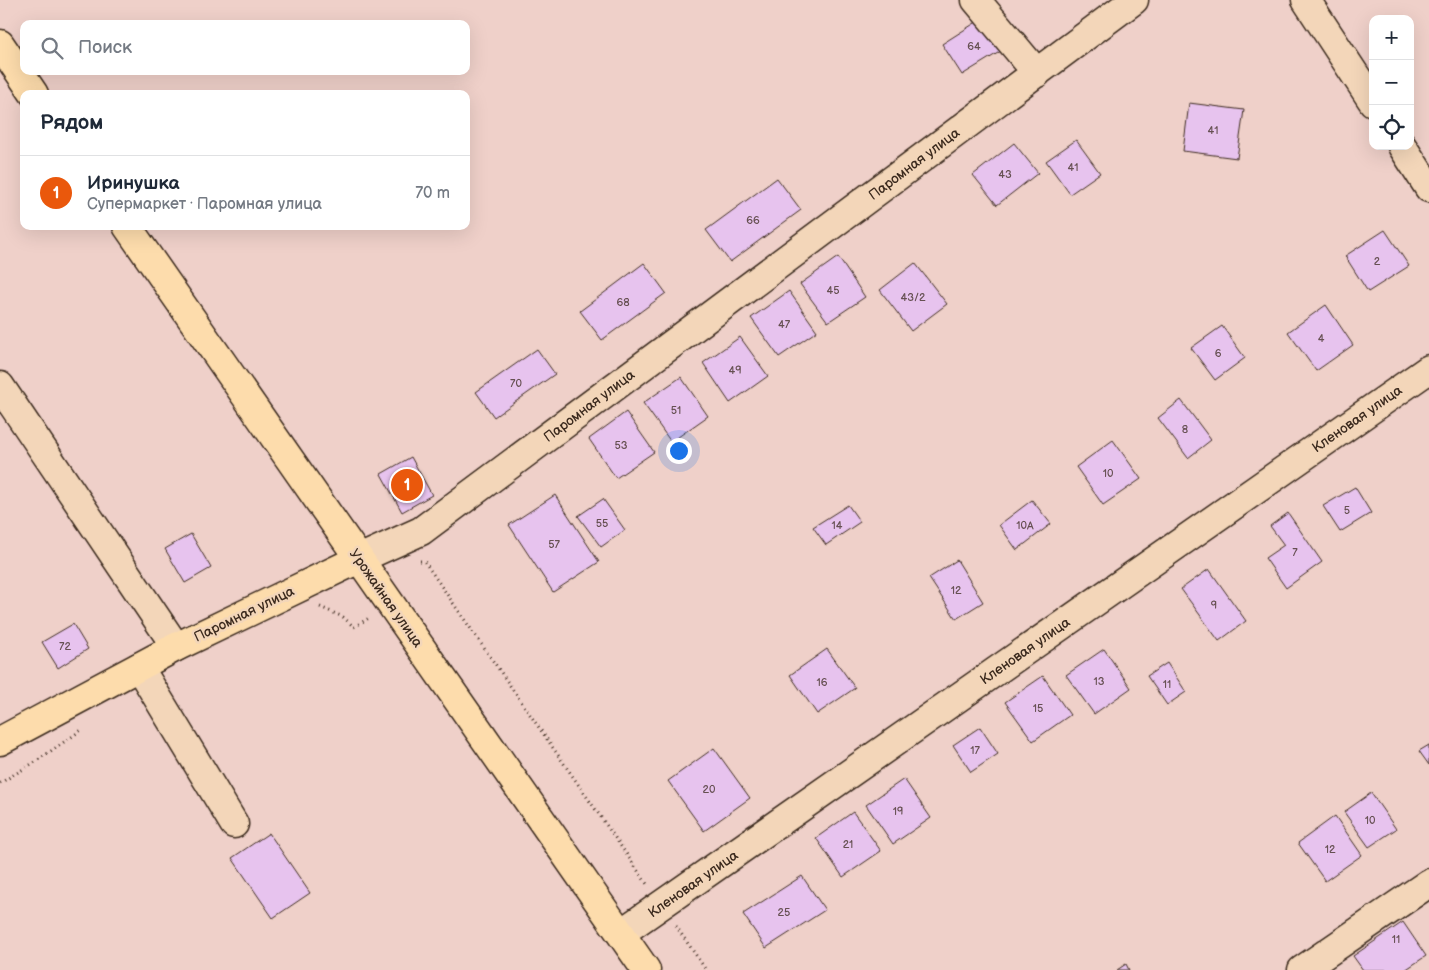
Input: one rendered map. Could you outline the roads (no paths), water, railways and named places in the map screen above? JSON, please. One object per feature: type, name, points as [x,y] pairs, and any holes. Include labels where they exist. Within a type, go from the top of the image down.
[{"type":"main road","points":[[0,44],[20,73]]},
{"type":"main road","points":[[21,75],[31,90]]},
{"type":"main road","name":"Урожайная улица","points":[[130,230],[646,970]]},
{"type":"main road","name":"Паромная улица","points":[[0,741],[176,646],[359,559]]},
{"type":"street","points":[[976,0],[1037,73]]},
{"type":"street","name":"Паромная улица","points":[[359,559],[421,531],[1134,0]]},
{"type":"street","points":[[1306,0],[1369,96]]},
{"type":"street","points":[[1405,150],[1429,188]]},
{"type":"street","name":"Кленовая улица","points":[[621,933],[1429,369]]},
{"type":"street","points":[[0,386],[176,646]]},
{"type":"street","points":[[138,667],[234,824]]},
{"type":"street","points":[[1302,970],[1429,883]]},
{"type":"place","name":"Иринушка","points":[[407,485]]}]
